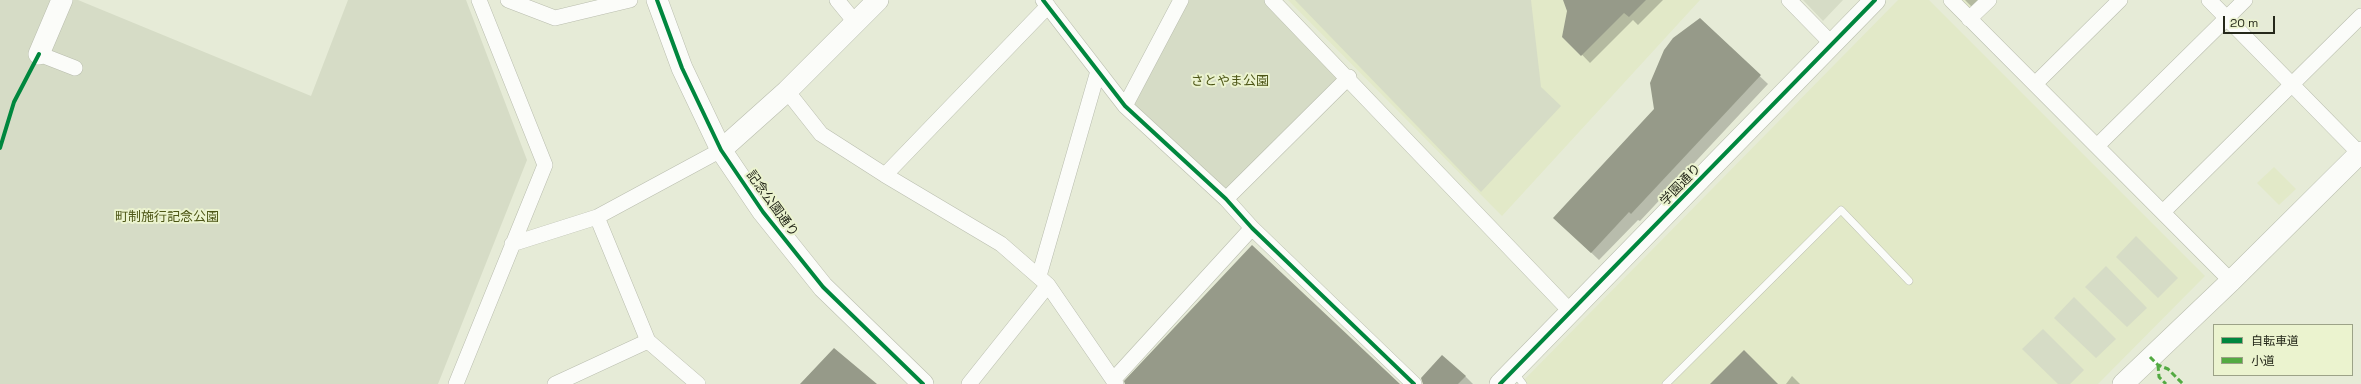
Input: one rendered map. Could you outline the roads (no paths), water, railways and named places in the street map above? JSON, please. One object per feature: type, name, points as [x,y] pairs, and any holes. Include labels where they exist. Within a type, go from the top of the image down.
[{"type":"street","points":[[62,0],[39,54],[75,68]]},
{"type":"street","points":[[456,384],[545,165],[479,0]]},
{"type":"street","points":[[508,0],[555,18],[630,0]]},
{"type":"street","name":"記念公園通り","points":[[658,0],[682,68],[721,150],[762,212],[823,287],[923,384]]},
{"type":"street","points":[[837,0],[854,22]]},
{"type":"street","points":[[512,244],[597,217],[721,150],[787,90],[854,22],[878,0]]},
{"type":"street","points":[[1125,106],[1181,0]]},
{"type":"street","points":[[1272,0],[1349,77],[1571,312]]},
{"type":"street","points":[[1789,0],[1832,44]]},
{"type":"street","name":"学園通り","points":[[1512,380],[1571,312],[1875,0]]},
{"type":"street","points":[[1951,0],[2231,281]]},
{"type":"street","points":[[1969,19],[1988,0]]},
{"type":"street","points":[[2035,84],[2120,0]]},
{"type":"street","points":[[2123,384],[2231,281],[2360,153],[2210,0]]},
{"type":"street","points":[[2097,146],[2245,0]]},
{"type":"street","points":[[885,175],[1046,3],[1125,106],[1226,199],[1252,228],[1414,384]]},
{"type":"street","points":[[2163,212],[2361,16]]},
{"type":"street","points":[[969,384],[1044,281],[1098,71]]},
{"type":"street","points":[[1226,199],[1349,77]]},
{"type":"street","points":[[787,90],[821,134],[885,175],[1001,244],[1044,281],[1115,382],[1252,228]]},
{"type":"street","points":[[597,217],[648,341],[698,384]]},
{"type":"street","points":[[555,384],[648,341]]},
{"type":"lane","points":[[1666,384],[1841,210],[1909,281]]},
{"type":"park label","name":"さとやま公園","points":[[1230,81]]},
{"type":"park label","name":"町制施行記念公園","points":[[167,217]]}]
